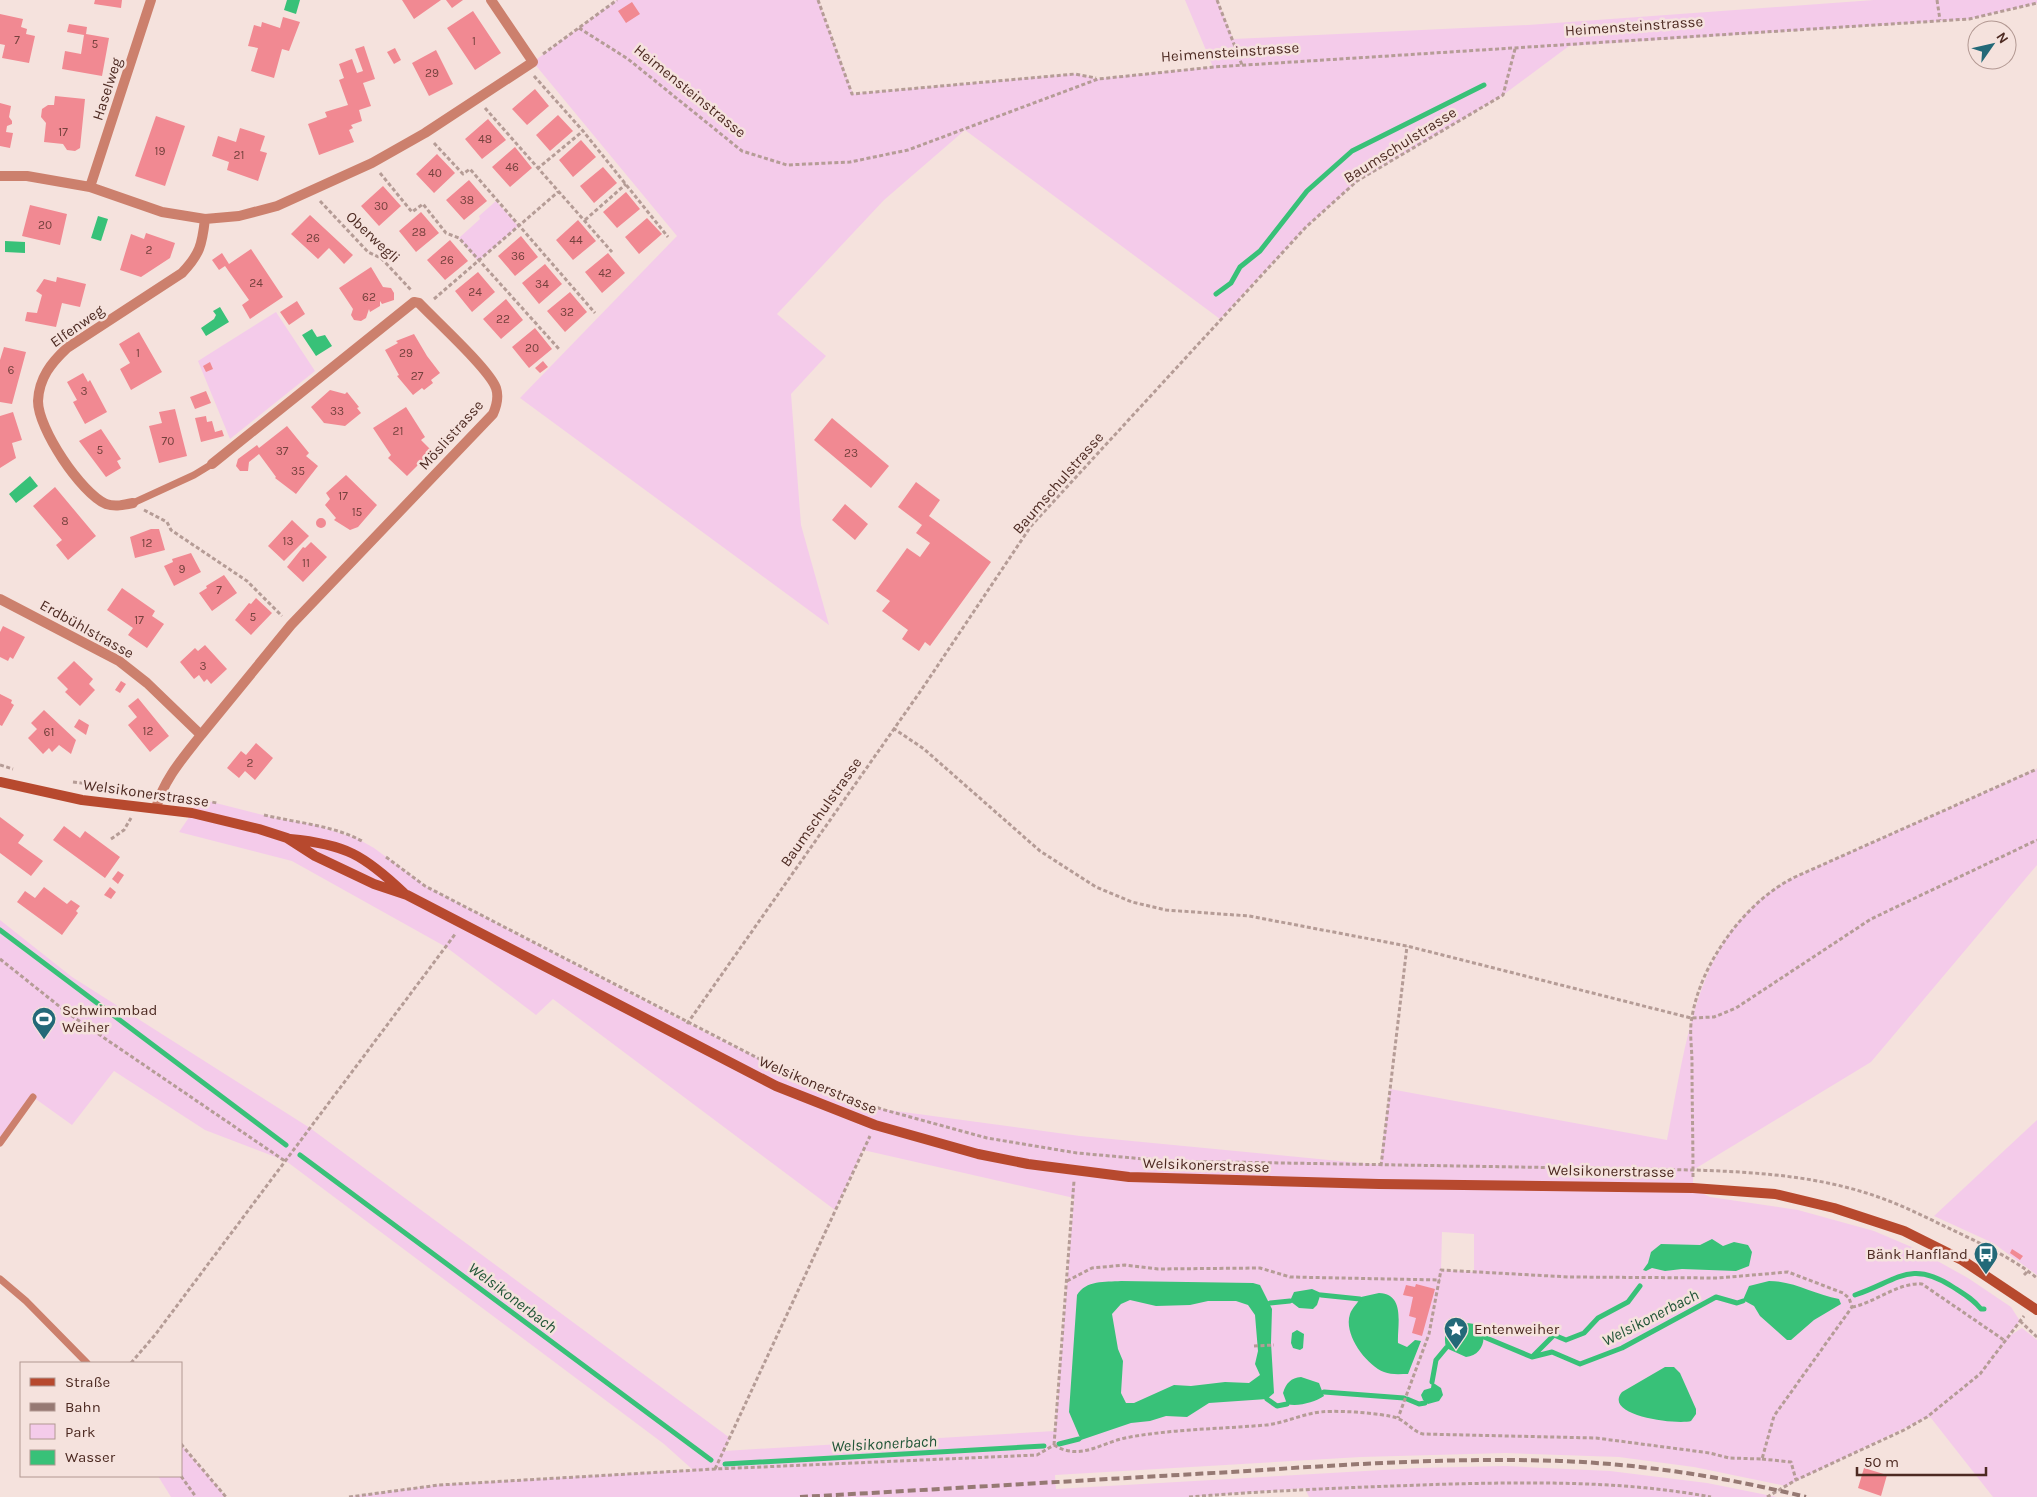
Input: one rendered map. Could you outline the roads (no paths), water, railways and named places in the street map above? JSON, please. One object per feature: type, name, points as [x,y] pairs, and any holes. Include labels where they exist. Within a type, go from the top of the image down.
[{"type":"main road","name":"Welsikonerstrasse","points":[[0,782],[65,796],[156,808],[224,820],[287,838],[322,842],[348,850],[381,871],[407,895]]},
{"type":"main road","name":"Welsikonerstrasse","points":[[287,838],[374,884],[407,895],[679,1038],[776,1086],[875,1125],[978,1154],[1075,1171],[1183,1180],[1693,1188],[1775,1194],[1864,1217],[1938,1247],[1986,1274],[2035,1308]]},
{"type":"street","name":"Haselweg","points":[[90,187],[151,0]]},
{"type":"street","points":[[0,176],[27,176],[90,187],[162,212],[204,219],[239,216],[277,206],[372,163],[425,133],[529,64],[491,0]]},
{"type":"street","name":"Elfenweg","points":[[133,503],[120,506],[109,505],[87,491],[50,440],[41,421],[38,401],[42,378],[53,362],[67,348],[182,273],[196,259],[202,245],[204,219]]},
{"type":"street","name":"Möslistrasse","points":[[202,735],[291,625],[492,414],[497,405],[496,388],[491,379],[424,308],[419,303],[414,302],[212,464]]},
{"type":"street","name":"Erdbühlstrasse","points":[[0,599],[119,661],[147,682],[202,735]]},
{"type":"street","points":[[156,808],[160,793],[170,774],[202,735]]},
{"type":"lane","points":[[133,503],[194,475],[212,464]]},
{"type":"lane","points":[[0,1143],[33,1097]]},
{"type":"lane","points":[[0,1279],[26,1301],[86,1362]]},
{"type":"water","points":[[287,0],[300,0],[296,14],[284,10]]},
{"type":"water","points":[[98,216],[108,219],[101,241],[91,238]]},
{"type":"water","points":[[5,241],[25,242],[25,253],[5,252]]},
{"type":"water","points":[[220,307],[229,322],[206,336],[201,328],[214,319],[216,315],[213,311]]},
{"type":"water","points":[[312,329],[317,337],[325,335],[332,346],[316,356],[302,335]]},
{"type":"water","points":[[30,476],[38,486],[16,503],[9,494]]},
{"type":"water","points":[[1712,1239],[1723,1246],[1734,1242],[1748,1245],[1752,1252],[1749,1266],[1736,1271],[1682,1269],[1665,1271],[1652,1268],[1646,1271],[1643,1270],[1648,1263],[1651,1252],[1661,1244],[1700,1245]]},
{"type":"water","points":[[1115,1281],[1253,1283],[1260,1285],[1272,1309],[1271,1343],[1274,1393],[1267,1399],[1209,1403],[1187,1417],[1166,1416],[1150,1421],[1131,1423],[1081,1440],[1069,1412],[1077,1295],[1091,1284]],"holes":[[[1130,1300],[1156,1306],[1190,1305],[1208,1301],[1236,1301],[1248,1305],[1255,1315],[1258,1351],[1255,1364],[1260,1375],[1249,1383],[1225,1382],[1191,1386],[1174,1385],[1134,1403],[1126,1403],[1121,1393],[1123,1361],[1118,1349],[1112,1314],[1121,1304]]]},
{"type":"water","points":[[1769,1281],[1787,1283],[1839,1299],[1841,1304],[1814,1320],[1791,1340],[1787,1340],[1760,1316],[1754,1306],[1743,1300],[1749,1286]]},
{"type":"water","points":[[1312,1289],[1321,1293],[1317,1305],[1313,1309],[1299,1308],[1290,1301],[1294,1292]]},
{"type":"water","points":[[1379,1293],[1388,1295],[1397,1305],[1399,1320],[1398,1343],[1407,1347],[1415,1340],[1421,1341],[1408,1374],[1390,1374],[1370,1363],[1358,1348],[1350,1331],[1350,1314],[1361,1297]]},
{"type":"water","points":[[1461,1323],[1476,1324],[1483,1333],[1483,1344],[1477,1353],[1466,1357],[1446,1348],[1445,1333],[1447,1329]]},
{"type":"water","points":[[1297,1330],[1304,1334],[1303,1348],[1300,1350],[1293,1348],[1291,1343],[1292,1333]]},
{"type":"water","points":[[1665,1367],[1674,1367],[1680,1373],[1696,1409],[1696,1414],[1691,1421],[1671,1422],[1658,1420],[1631,1413],[1622,1407],[1619,1400],[1622,1392]]},
{"type":"water","points":[[1301,1377],[1319,1383],[1324,1396],[1306,1403],[1287,1404],[1283,1393],[1286,1386],[1292,1380]]},
{"type":"water","points":[[1432,1382],[1441,1388],[1443,1395],[1439,1401],[1428,1404],[1421,1395],[1424,1390],[1431,1388]]},
{"type":"waterway","points":[[1216,294],[1231,283],[1240,267],[1260,251],[1307,191],[1352,151],[1484,85]]},
{"type":"waterway","name":"Welsikonerbach","points":[[0,930],[286,1145]]},
{"type":"waterway","name":"Welsikonerbach","points":[[300,1155],[711,1460]]},
{"type":"waterway","name":"Welsikonerbach","points":[[1855,1295],[1904,1275],[1925,1274],[1953,1287],[1972,1299],[1981,1309],[1984,1309]]},
{"type":"waterway","points":[[1533,1356],[1554,1335],[1566,1340],[1584,1333],[1598,1318],[1628,1302],[1640,1286]]},
{"type":"waterway","points":[[1321,1295],[1360,1299]]},
{"type":"waterway","name":"Welsikonerbach","points":[[1484,1337],[1532,1357],[1552,1352],[1580,1364],[1622,1348],[1716,1297],[1737,1303],[1743,1301]]},
{"type":"waterway","points":[[1270,1303],[1290,1301]]},
{"type":"waterway","name":"Welsikonerbach","points":[[1432,1382],[1436,1360],[1446,1348]]},
{"type":"waterway","name":"Welsikonerbach","points":[[1324,1392],[1404,1398]]},
{"type":"waterway","name":"Welsikonerbach","points":[[1267,1399],[1277,1406],[1287,1404]]},
{"type":"waterway","name":"Welsikonerbach","points":[[1407,1399],[1419,1404],[1425,1403]]},
{"type":"waterway","name":"Welsikonerbach","points":[[1059,1444],[1079,1439]]},
{"type":"waterway","name":"Welsikonerbach","points":[[725,1464],[1044,1446]]},
{"type":"railway","points":[[800,1497],[1354,1464],[1478,1460],[1560,1461],[1653,1468],[1745,1483],[1806,1497]]},
{"type":"place","name":"Schwimmbad Weiher","points":[[44,1040]]},
{"type":"place","name":"Bänk Hanfland","points":[[1986,1275]]},
{"type":"place","name":"Entenweiher","points":[[1456,1350]]}]
